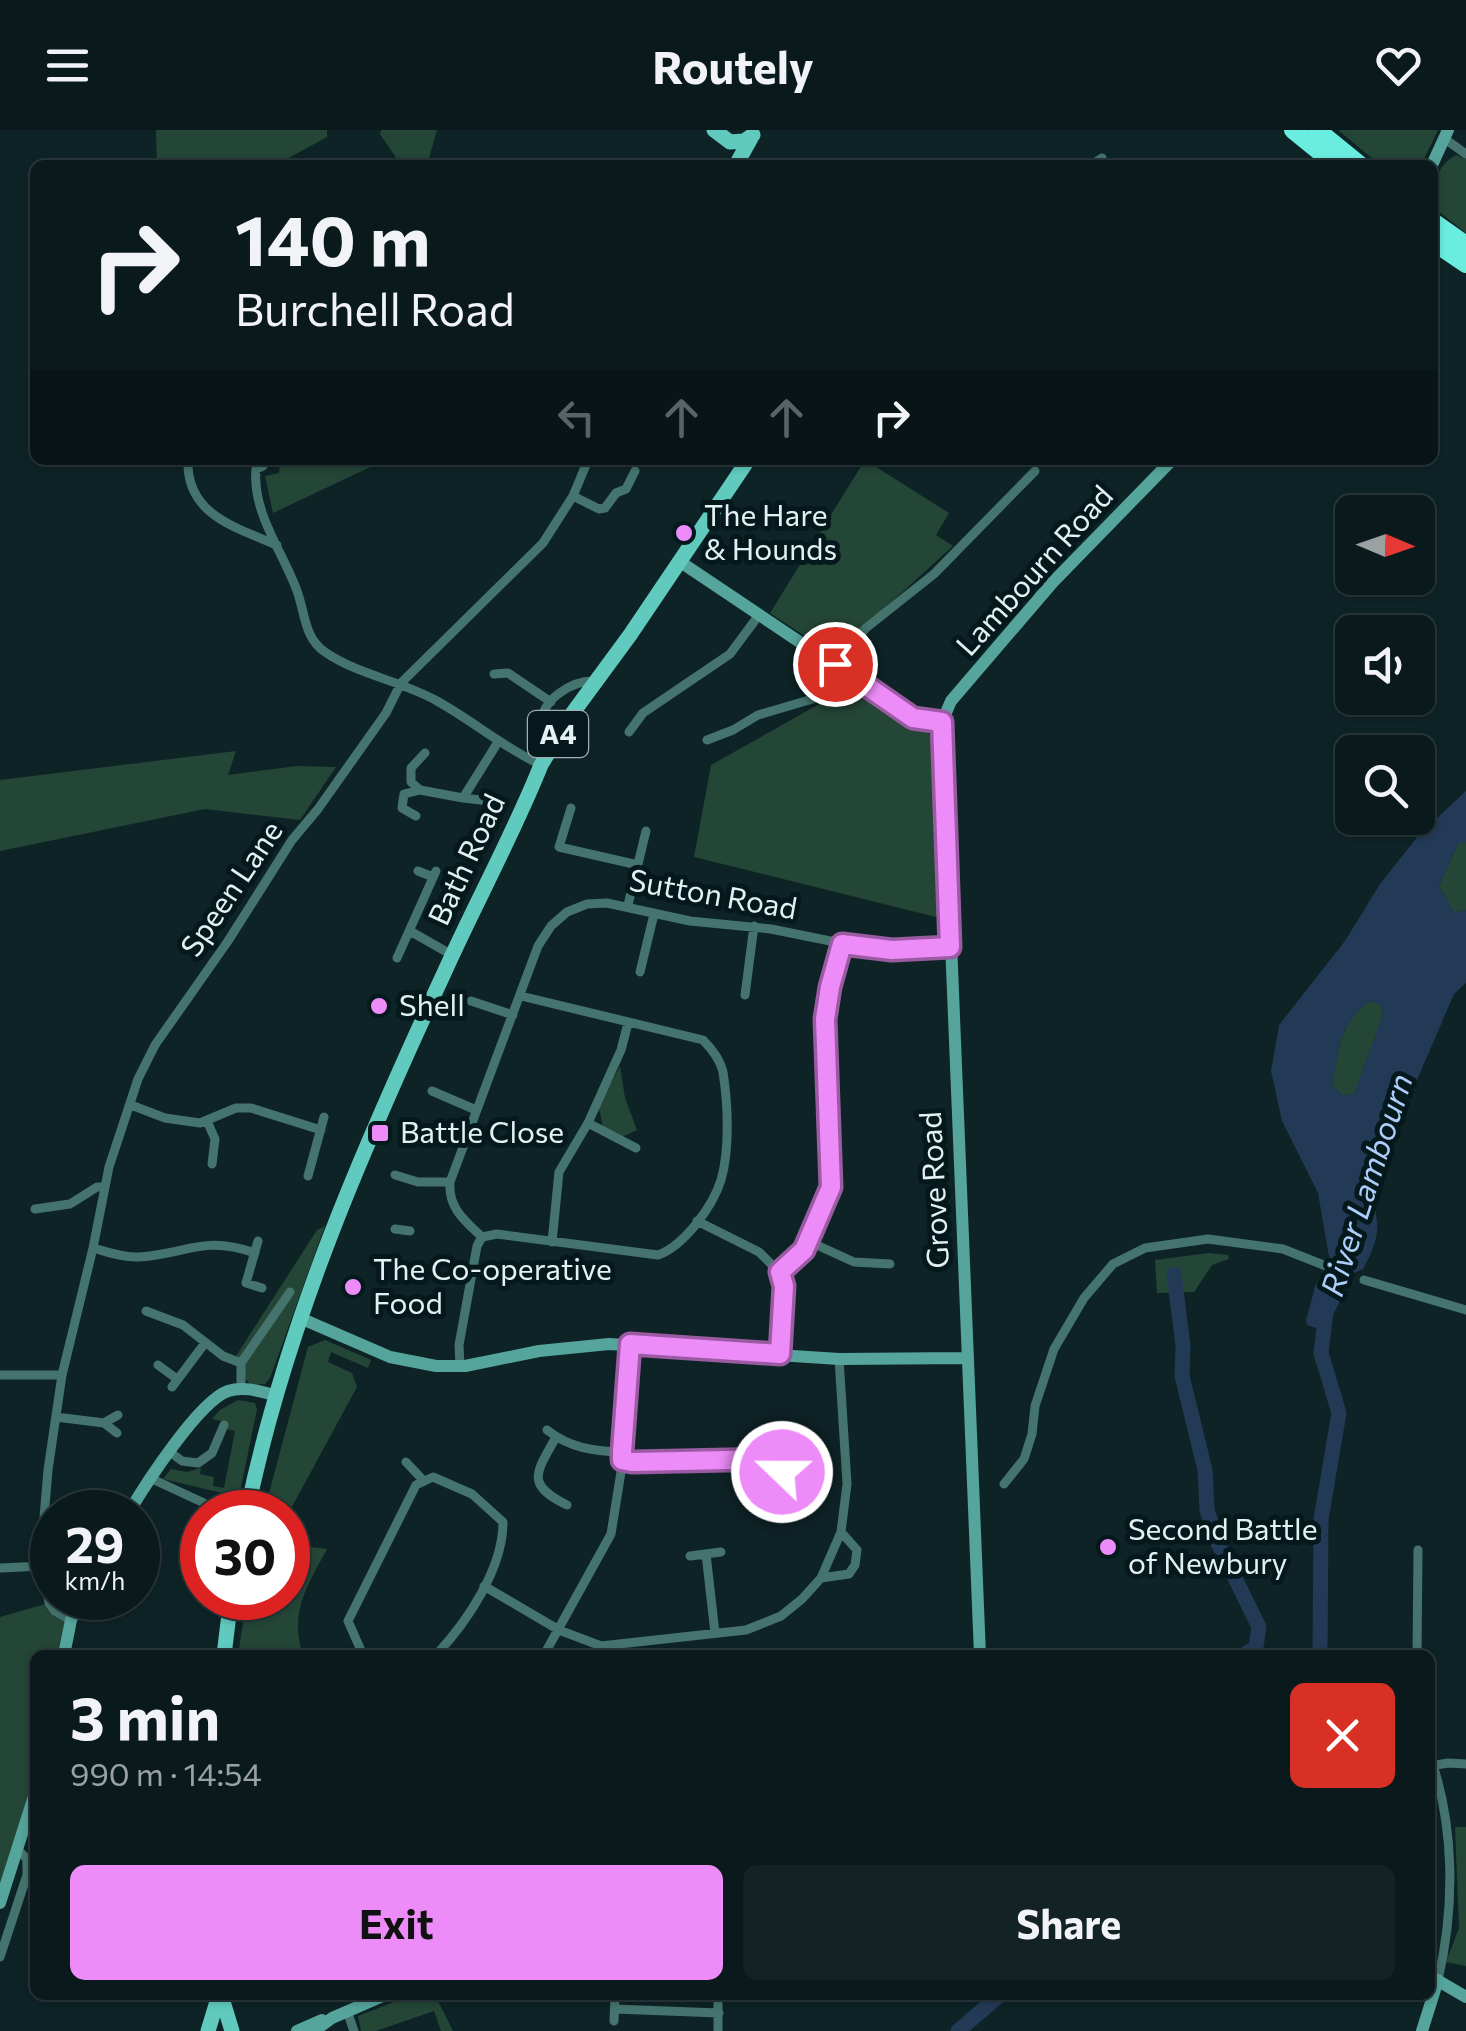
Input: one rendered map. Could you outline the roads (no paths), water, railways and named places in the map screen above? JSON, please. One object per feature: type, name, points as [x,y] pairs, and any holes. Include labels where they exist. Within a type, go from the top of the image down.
[{"type":"highway","points":[[1293,130],[1330,160]]},
{"type":"highway","points":[[1317,130],[1354,160]]},
{"type":"highway","points":[[1438,225],[1466,244]]},
{"type":"highway","points":[[1438,245],[1466,264]]},
{"type":"main road","points":[[715,132],[734,142],[755,133]]},
{"type":"main road","points":[[715,132],[724,160]]},
{"type":"main road","points":[[739,160],[755,133]]},
{"type":"main road","name":"Bath Road","points":[[300,1318],[366,1148],[541,764],[745,465]]},
{"type":"main road","name":"A4","points":[[252,1490],[274,1395],[300,1318]]},
{"type":"main road","points":[[225,1650],[229,1620]]},
{"type":"main road","points":[[208,2031],[218,2000]]},
{"type":"main road","points":[[222,2000],[232,2031]]},
{"type":"street","points":[[1434,160],[1446,135],[1466,154]]},
{"type":"street","points":[[188,465],[193,497],[208,511],[276,545]]},
{"type":"street","name":"Speen Lane","points":[[48,1490],[62,1374],[104,1187],[138,1080],[156,1045],[292,840],[318,810],[386,713],[400,683],[543,544],[573,496],[586,465]]},
{"type":"street","name":"Lambourn Road","points":[[942,722],[951,701],[1054,582],[1167,465]]},
{"type":"street","points":[[263,466],[256,469],[259,501],[315,643],[347,663],[436,700],[498,742],[541,764]]},
{"type":"street","points":[[573,496],[599,509],[605,508],[616,493],[626,490],[635,471]]},
{"type":"street","points":[[835,664],[866,628],[934,574],[1035,471]]},
{"type":"street","points":[[679,561],[913,718],[942,722]]},
{"type":"street","points":[[629,732],[638,710],[730,654],[759,615]]},
{"type":"street","points":[[494,674],[508,674],[551,702]]},
{"type":"street","points":[[707,740],[758,715],[826,696],[850,675]]},
{"type":"street","points":[[550,748],[540,730],[551,702],[564,689],[596,681]]},
{"type":"street","name":"Grove Road","points":[[942,722],[980,1650]]},
{"type":"street","points":[[462,798],[498,742]]},
{"type":"street","points":[[420,790],[411,782],[412,768],[425,753]]},
{"type":"street","points":[[416,816],[402,808],[404,794],[420,790],[489,802]]},
{"type":"street","points":[[571,808],[559,847],[638,865]]},
{"type":"street","points":[[628,905],[646,830]]},
{"type":"street","points":[[396,958],[435,874],[418,871]]},
{"type":"street","name":"Sutton Road","points":[[450,1182],[542,938],[558,918],[587,904],[628,905],[690,922],[754,926],[892,950],[950,947]]},
{"type":"street","points":[[640,972],[654,914]]},
{"type":"street","points":[[745,995],[754,926]]},
{"type":"street","points":[[410,931],[452,955]]},
{"type":"street","points":[[780,1272],[793,1263],[808,1241],[829,1196],[832,1178],[820,1036],[842,944]]},
{"type":"street","points":[[732,978],[747,980]]},
{"type":"street","points":[[460,1367],[463,1324],[482,1237],[497,1234],[658,1255],[677,1246],[720,1181],[726,1135],[722,1070],[715,1053],[703,1040],[521,996]]},
{"type":"street","points":[[471,1001],[513,1015]]},
{"type":"street","points":[[552,1242],[559,1172],[588,1123],[621,1050],[628,1023]]},
{"type":"street","points":[[432,1090],[476,1110]]},
{"type":"street","points":[[131,1105],[182,1122],[207,1120],[236,1108],[252,1108],[321,1130]]},
{"type":"street","points":[[308,1168],[324,1117]]},
{"type":"street","points":[[207,1120],[215,1139],[216,1158]]},
{"type":"street","points":[[588,1123],[636,1148]]},
{"type":"street","points":[[395,1175],[418,1182],[450,1182],[449,1193],[456,1212],[482,1237]]},
{"type":"street","points":[[35,1210],[70,1204],[96,1187],[104,1187]]},
{"type":"street","points":[[697,1221],[759,1252],[780,1272],[784,1286],[780,1354]]},
{"type":"street","points":[[395,1229],[410,1231]]},
{"type":"street","points":[[1004,1484],[1024,1459],[1035,1406],[1054,1349],[1084,1298],[1113,1264],[1145,1248],[1208,1239],[1283,1249],[1326,1266]]},
{"type":"street","points":[[258,1240],[246,1284],[262,1288]]},
{"type":"street","points":[[808,1241],[848,1260],[890,1264]]},
{"type":"street","points":[[93,1248],[139,1257],[216,1244],[255,1253]]},
{"type":"street","points":[[877,1264],[879,1250]]},
{"type":"street","points":[[1364,1280],[1466,1310]]},
{"type":"street","points":[[241,1389],[241,1363],[290,1292]]},
{"type":"street","points":[[141,1323],[147,1308],[182,1324],[204,1343],[241,1363]]},
{"type":"street","points":[[300,1318],[390,1357],[426,1365],[460,1367],[557,1348],[630,1344],[839,1358],[967,1358]]},
{"type":"street","points":[[158,1365],[175,1383],[204,1343]]},
{"type":"street","points":[[547,1650],[611,1534],[622,1456],[630,1344]]},
{"type":"street","points":[[484,1586],[559,1630],[600,1646],[746,1630],[781,1616],[821,1578],[841,1532],[847,1484],[839,1358]]},
{"type":"street","points":[[0,1375],[62,1374]]},
{"type":"street","points":[[143,1490],[213,1400],[224,1392],[241,1389],[274,1395]]},
{"type":"street","points":[[104,1423],[118,1415]]},
{"type":"street","points":[[56,1418],[104,1423],[117,1433]]},
{"type":"street","points":[[170,1452],[182,1461],[198,1463],[212,1453],[224,1425]]},
{"type":"street","points":[[567,1505],[545,1494],[536,1480],[551,1433],[569,1445],[676,1463],[782,1459]]},
{"type":"street","points":[[782,1446],[782,1472]]},
{"type":"street","points":[[406,1462],[422,1480]]},
{"type":"street","points":[[361,1650],[348,1621],[394,1525],[422,1480],[433,1477],[472,1494],[503,1522],[503,1534],[484,1586],[439,1650]]},
{"type":"street","points":[[150,1478],[180,1495]]},
{"type":"street","points":[[821,1578],[848,1574],[855,1564],[856,1550],[841,1532]]},
{"type":"street","points":[[1417,1650],[1418,1550]]},
{"type":"street","points":[[690,1556],[721,1552]]},
{"type":"street","points":[[706,1554],[715,1632]]},
{"type":"street","points":[[0,1568],[30,1567]]},
{"type":"street","points":[[65,1650],[71,1620]]},
{"type":"street","points":[[1435,1762],[1466,1764]]},
{"type":"street","points":[[1435,1776],[1448,1823],[1450,1893],[1435,1973]]},
{"type":"street","points":[[0,1903],[30,1810]]},
{"type":"street","points":[[0,1956],[26,1874],[27,1859],[18,1850]]},
{"type":"street","points":[[1435,1979],[1466,1997]]},
{"type":"street","points":[[314,2031],[332,2018],[373,2000]]},
{"type":"street","points":[[615,2000],[614,2015],[719,2013]]},
{"type":"street","points":[[718,2000],[718,2031]]},
{"type":"street","points":[[1422,2031],[1429,2000]]},
{"type":"street","points":[[347,2011],[354,2031]]},
{"type":"street","points":[[297,2031],[332,2018]]},
{"type":"water","points":[[1466,791],[1466,843],[1458,843],[1439,886],[1454,913],[1466,910],[1466,983],[1454,994],[1411,1094],[1396,1111],[1379,1158],[1381,1182],[1372,1251],[1363,1269],[1352,1274],[1340,1270],[1338,1277],[1349,1283],[1329,1323],[1319,1329],[1306,1321],[1315,1287],[1329,1257],[1318,1193],[1282,1121],[1271,1071],[1279,1025],[1345,941],[1380,884],[1419,835],[1435,835],[1435,820]],"holes":[[[1371,1001],[1381,1005],[1383,1015],[1354,1094],[1342,1095],[1332,1085],[1347,1027]]]},
{"type":"waterway","points":[[1174,1274],[1183,1346],[1182,1376],[1205,1470],[1207,1510],[1217,1541],[1259,1627],[1256,1647],[1252,1650]]},
{"type":"waterway","name":"River Lambourn","points":[[1320,1650],[1321,1519],[1339,1413],[1321,1353],[1326,1311]]},
{"type":"waterway","name":"River Lambourn","points":[[958,2031],[994,2000]]},
{"type":"place","name":"The Hare & Hounds","points":[[684,533]]},
{"type":"place","name":"Shell","points":[[379,1006]]},
{"type":"place","name":"Battle Close","points":[[380,1133]]},
{"type":"place","name":"The Co-operative Food","points":[[353,1287]]},
{"type":"place","name":"Second Battle of Newbury","points":[[1108,1547]]}]
